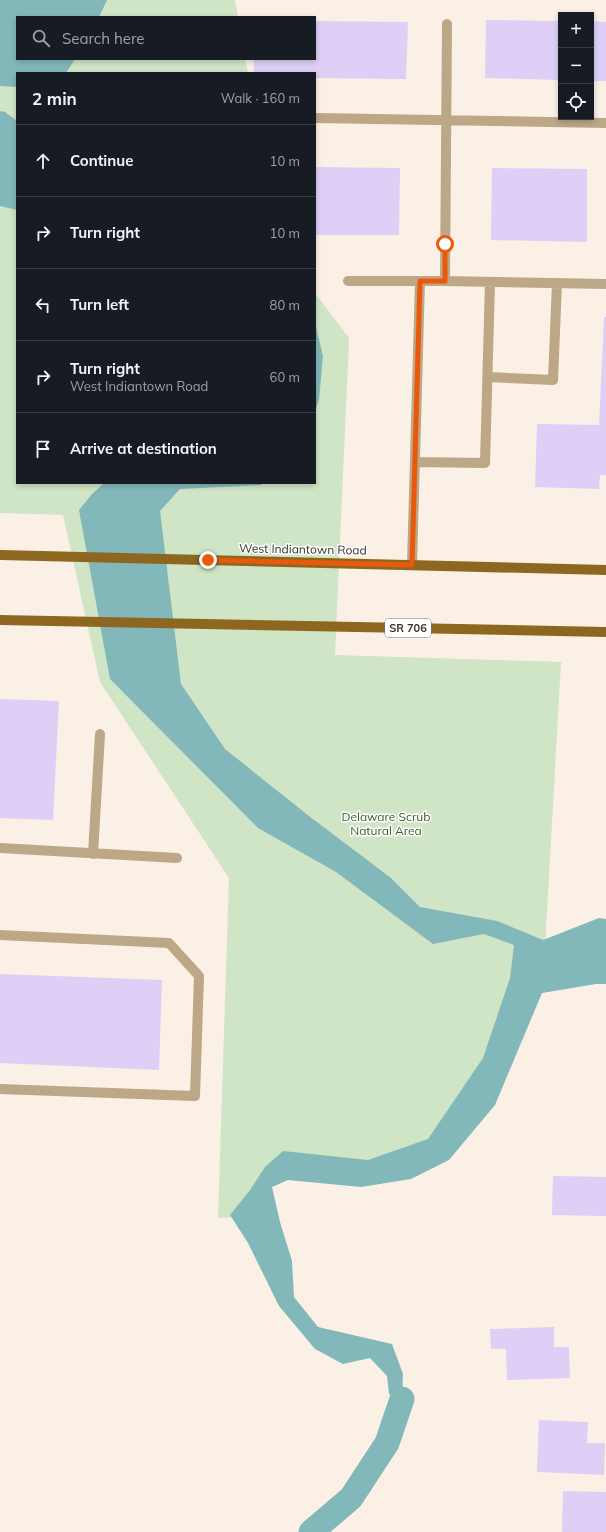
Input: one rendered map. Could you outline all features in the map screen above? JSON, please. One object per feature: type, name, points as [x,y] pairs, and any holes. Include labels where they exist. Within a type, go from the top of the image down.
[{"type":"main road","name":"West Indiantown Road","points":[[0,555],[606,570]]},
{"type":"main road","name":"SR 706","points":[[0,620],[606,632]]},
{"type":"lane","points":[[445,281],[447,24]]},
{"type":"lane","points":[[316,118],[606,123]]},
{"type":"lane","points":[[348,281],[606,284]]},
{"type":"lane","points":[[412,565],[420,281]]},
{"type":"lane","points":[[415,462],[485,464],[490,282]]},
{"type":"lane","points":[[488,377],[553,380],[557,284]]},
{"type":"lane","points":[[93,854],[100,734]]},
{"type":"lane","points":[[0,848],[177,858]]},
{"type":"lane","points":[[0,935],[169,943],[199,976],[196,1096],[0,1089]]},
{"type":"green space","name":"Delaware Scrub Natural Area","points":[[0,0],[235,0],[238,16],[16,16],[16,60],[245,60],[248,72],[16,72],[16,484],[316,484],[316,294],[349,338],[335,655],[561,662],[544,965],[450,1139],[366,1173],[281,1166],[243,1217],[218,1218],[229,878],[100,682],[63,515],[0,513]]},
{"type":"water","points":[[0,0],[107,0],[99,16],[16,16],[16,60],[74,60],[67,72],[16,72],[16,87],[0,86]]},
{"type":"water","points":[[0,111],[5,112],[16,120],[16,210],[0,206]]},
{"type":"water","points":[[316,327],[323,356],[319,399],[316,409]]},
{"type":"water","points":[[103,484],[262,484],[180,489],[160,511],[181,684],[225,749],[309,816],[391,878],[420,907],[497,921],[543,940],[599,918],[606,919],[606,984],[596,984],[542,993],[495,1105],[449,1160],[411,1179],[361,1187],[288,1180],[272,1187],[280,1222],[292,1261],[294,1297],[318,1327],[392,1344],[403,1374],[402,1399],[389,1394],[387,1376],[370,1358],[343,1364],[315,1349],[279,1306],[248,1243],[230,1215],[250,1190],[265,1167],[283,1151],[368,1160],[428,1139],[483,1058],[510,978],[514,945],[484,934],[433,944],[336,872],[258,828],[110,679],[79,510],[92,494]]},
{"type":"building","points":[[486,20],[558,21],[558,80],[485,78]]},
{"type":"building","points":[[316,21],[408,22],[406,79],[316,78],[316,72],[254,72],[254,60],[316,60]]},
{"type":"building","points":[[594,21],[606,22],[606,81],[594,81]]},
{"type":"building","points":[[316,167],[400,168],[399,235],[316,235]]},
{"type":"building","points":[[492,168],[587,169],[587,242],[491,240]]},
{"type":"building","points":[[604,317],[606,317],[606,475],[600,475],[599,489],[535,487],[537,424],[599,425]]},
{"type":"building","points":[[0,699],[59,701],[53,820],[0,818]]},
{"type":"building","points":[[0,974],[162,980],[159,1070],[0,1063]]},
{"type":"building","points":[[553,1176],[606,1177],[606,1216],[552,1215]]},
{"type":"building","points":[[554,1327],[554,1347],[569,1347],[570,1378],[507,1380],[506,1349],[491,1349],[490,1329]]},
{"type":"building","points":[[539,1420],[588,1422],[587,1443],[605,1443],[604,1475],[537,1472]]},
{"type":"building","points":[[563,1491],[606,1492],[606,1532],[562,1532]]},
{"type":"waterway","points":[[311,1532],[351,1498],[387,1443],[402,1399]]},
{"type":"route","points":[[208,560],[412,565],[420,281],[445,281],[445,244]]}]
